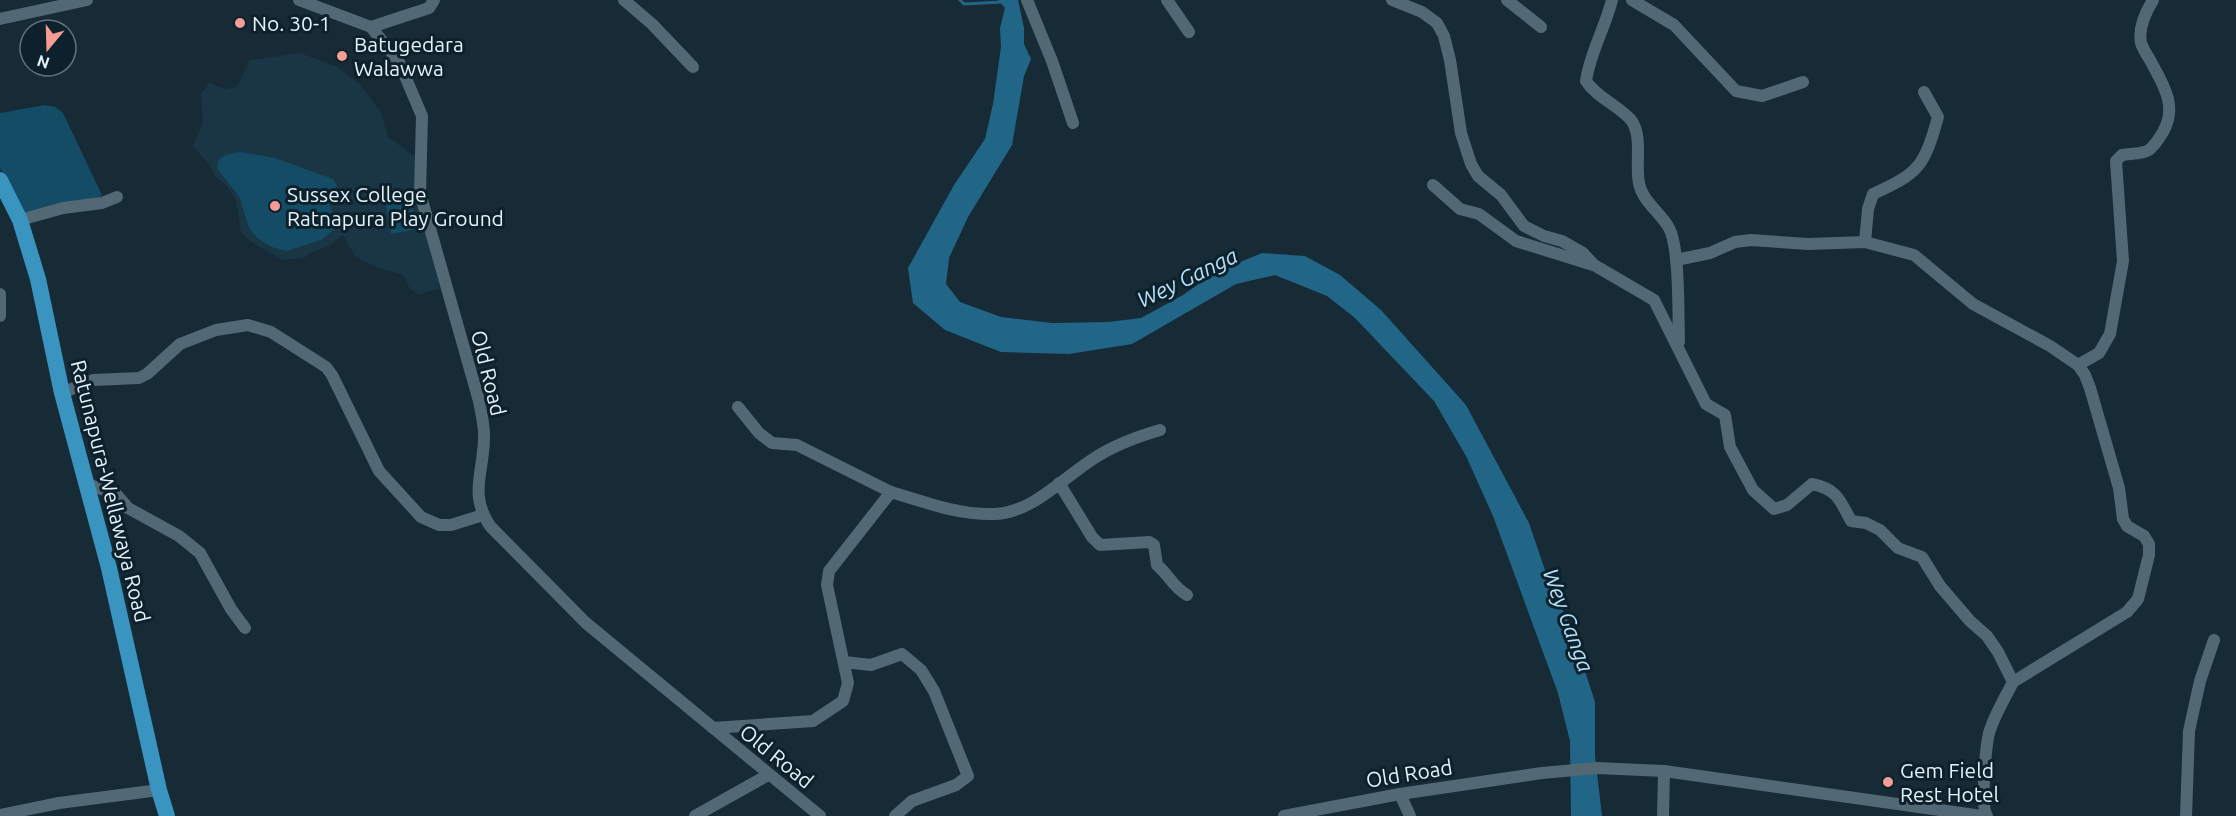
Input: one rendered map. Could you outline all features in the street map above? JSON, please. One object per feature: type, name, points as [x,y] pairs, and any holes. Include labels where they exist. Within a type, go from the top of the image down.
[{"type":"highway","name":"Ratunapura-Wellawaya Road","points":[[0,180],[20,220],[38,279],[63,393],[110,568],[159,790],[167,816]]},
{"type":"street","points":[[0,19],[87,0]]},
{"type":"street","points":[[299,0],[371,27],[429,8],[434,0]]},
{"type":"street","points":[[624,0],[652,24],[693,67]]},
{"type":"street","points":[[1027,0],[1052,61],[1073,123]]},
{"type":"street","points":[[1167,0],[1189,32]]},
{"type":"street","points":[[1392,0],[1422,12],[1437,23],[1444,36],[1461,133],[1471,164],[1478,176],[1501,195],[1524,226],[1583,253],[1594,265]]},
{"type":"street","points":[[1507,0],[1541,27]]},
{"type":"street","points":[[1612,0],[1605,25],[1589,63],[1586,81],[1591,88],[1632,121],[1638,145],[1638,181],[1641,192],[1670,230],[1676,260],[1679,346]]},
{"type":"street","points":[[1632,0],[1674,25],[1736,91],[1762,96],[1803,82]]},
{"type":"street","points":[[2078,365],[2099,353],[2110,334],[2112,324],[2123,261],[2116,161],[2122,155],[2144,153],[2153,148],[2168,124],[2171,108],[2167,92],[2141,44],[2141,25],[2153,0]]},
{"type":"street","name":"Old Road","points":[[371,27],[399,62],[422,116],[420,193],[479,401],[484,437],[477,499],[483,515],[490,526],[586,623],[820,816]]},
{"type":"street","points":[[1865,242],[1868,208],[1873,194],[1905,179],[1914,172],[1929,148],[1938,117],[1924,92]]},
{"type":"street","points":[[1433,185],[1460,208],[1479,214],[1516,241],[1594,265],[1654,300],[1706,404],[1725,415],[1730,447],[1753,490],[1774,508],[1787,504],[1812,484],[1826,486],[1837,495],[1851,521],[1866,523],[1880,530],[1898,548],[1922,558],[1940,586],[1970,621],[1987,636],[2013,682]]},
{"type":"street","points":[[20,220],[63,208],[102,203],[117,197]]},
{"type":"street","points":[[1676,260],[1710,253],[1735,242],[1751,240],[1808,244],[1865,242],[1914,255],[1974,304],[2050,346],[2078,365],[2085,375],[2119,488],[2123,519],[2127,526],[2144,536],[2148,544],[2149,555],[2138,598],[2127,612],[2013,682],[1989,733],[1983,798],[1984,812],[1987,816]]},
{"type":"street","points":[[0,294],[0,316]]},
{"type":"street","points":[[63,393],[93,380],[139,378],[147,374],[180,344],[216,330],[248,325],[271,332],[326,367],[379,471],[421,517],[439,525],[451,525],[483,515]]},
{"type":"street","points":[[738,407],[759,433],[772,443],[797,445],[891,492],[949,510],[995,514],[1028,506],[1094,458],[1130,438],[1160,430]]},
{"type":"street","points":[[1059,483],[1092,537],[1100,545],[1149,542],[1154,545],[1157,565],[1168,574],[1178,590],[1187,595]]},
{"type":"street","points":[[87,484],[116,494],[128,508],[179,536],[200,553],[231,609],[245,628]]},
{"type":"street","points":[[713,728],[813,721],[843,701],[848,683],[827,585],[829,571],[891,492]]},
{"type":"street","points":[[2186,816],[2189,731],[2200,681],[2214,640]]},
{"type":"street","points":[[844,662],[871,665],[902,654],[921,670],[934,691],[968,776],[956,785],[912,801],[895,816]]},
{"type":"street","name":"Old Road","points":[[1284,816],[1400,794],[1542,773],[1596,768],[1664,771],[1982,816]]},
{"type":"street","points":[[1663,816],[1664,771]]},
{"type":"street","points":[[695,816],[768,775]]},
{"type":"street","points":[[0,815],[59,803],[159,790]]},
{"type":"street","points":[[1400,794],[1410,816]]},
{"type":"street","points":[[59,803],[63,816]]},
{"type":"shaded area","points":[[998,0],[1018,0],[1024,28],[1024,44],[1031,59],[1024,76],[1012,145],[968,217],[949,258],[946,284],[960,302],[1001,317],[1052,323],[1108,322],[1141,318],[1183,295],[1216,272],[1262,253],[1305,256],[1340,275],[1381,310],[1466,405],[1529,523],[1546,573],[1571,628],[1595,702],[1595,756],[1602,816],[1571,816],[1570,741],[1558,693],[1493,516],[1466,456],[1434,401],[1355,318],[1327,296],[1275,275],[1236,284],[1132,344],[1069,354],[1001,352],[945,330],[913,303],[908,268],[954,185],[985,139],[993,104],[1001,47],[1000,28],[1005,8]]},
{"type":"shaded area","points":[[300,53],[337,67],[360,84],[381,113],[388,137],[421,161],[439,289],[421,295],[416,293],[410,289],[403,275],[374,266],[356,257],[343,235],[329,246],[310,253],[304,258],[283,260],[251,242],[241,232],[236,200],[193,146],[203,122],[201,93],[210,83],[224,89],[237,87],[250,60]]},
{"type":"shaded area","points":[[45,105],[55,107],[63,113],[102,195],[97,200],[25,214],[0,168],[0,113]]},
{"type":"shaded area","points":[[240,152],[275,158],[333,179],[337,186],[328,196],[331,210],[339,220],[336,228],[321,240],[286,251],[272,247],[257,238],[249,228],[239,196],[218,170],[221,158]]},
{"type":"shaded area","points":[[409,191],[417,229],[391,234],[384,196]]},
{"type":"waterway","points":[[960,0],[964,4],[1002,2]]},
{"type":"place","name":"No. 30-1","points":[[240,23]]},
{"type":"place","name":"Batugedara Walawwa","points":[[342,56]]},
{"type":"place","name":"Sussex College Ratnapura Play Ground","points":[[275,206]]},
{"type":"place","name":"Gem Field Rest Hotel","points":[[1888,782]]},
{"type":"water label","name":"Wey Ganga","points":[[1187,277]]},
{"type":"water label","name":"Wey Ganga","points":[[1569,620]]}]
